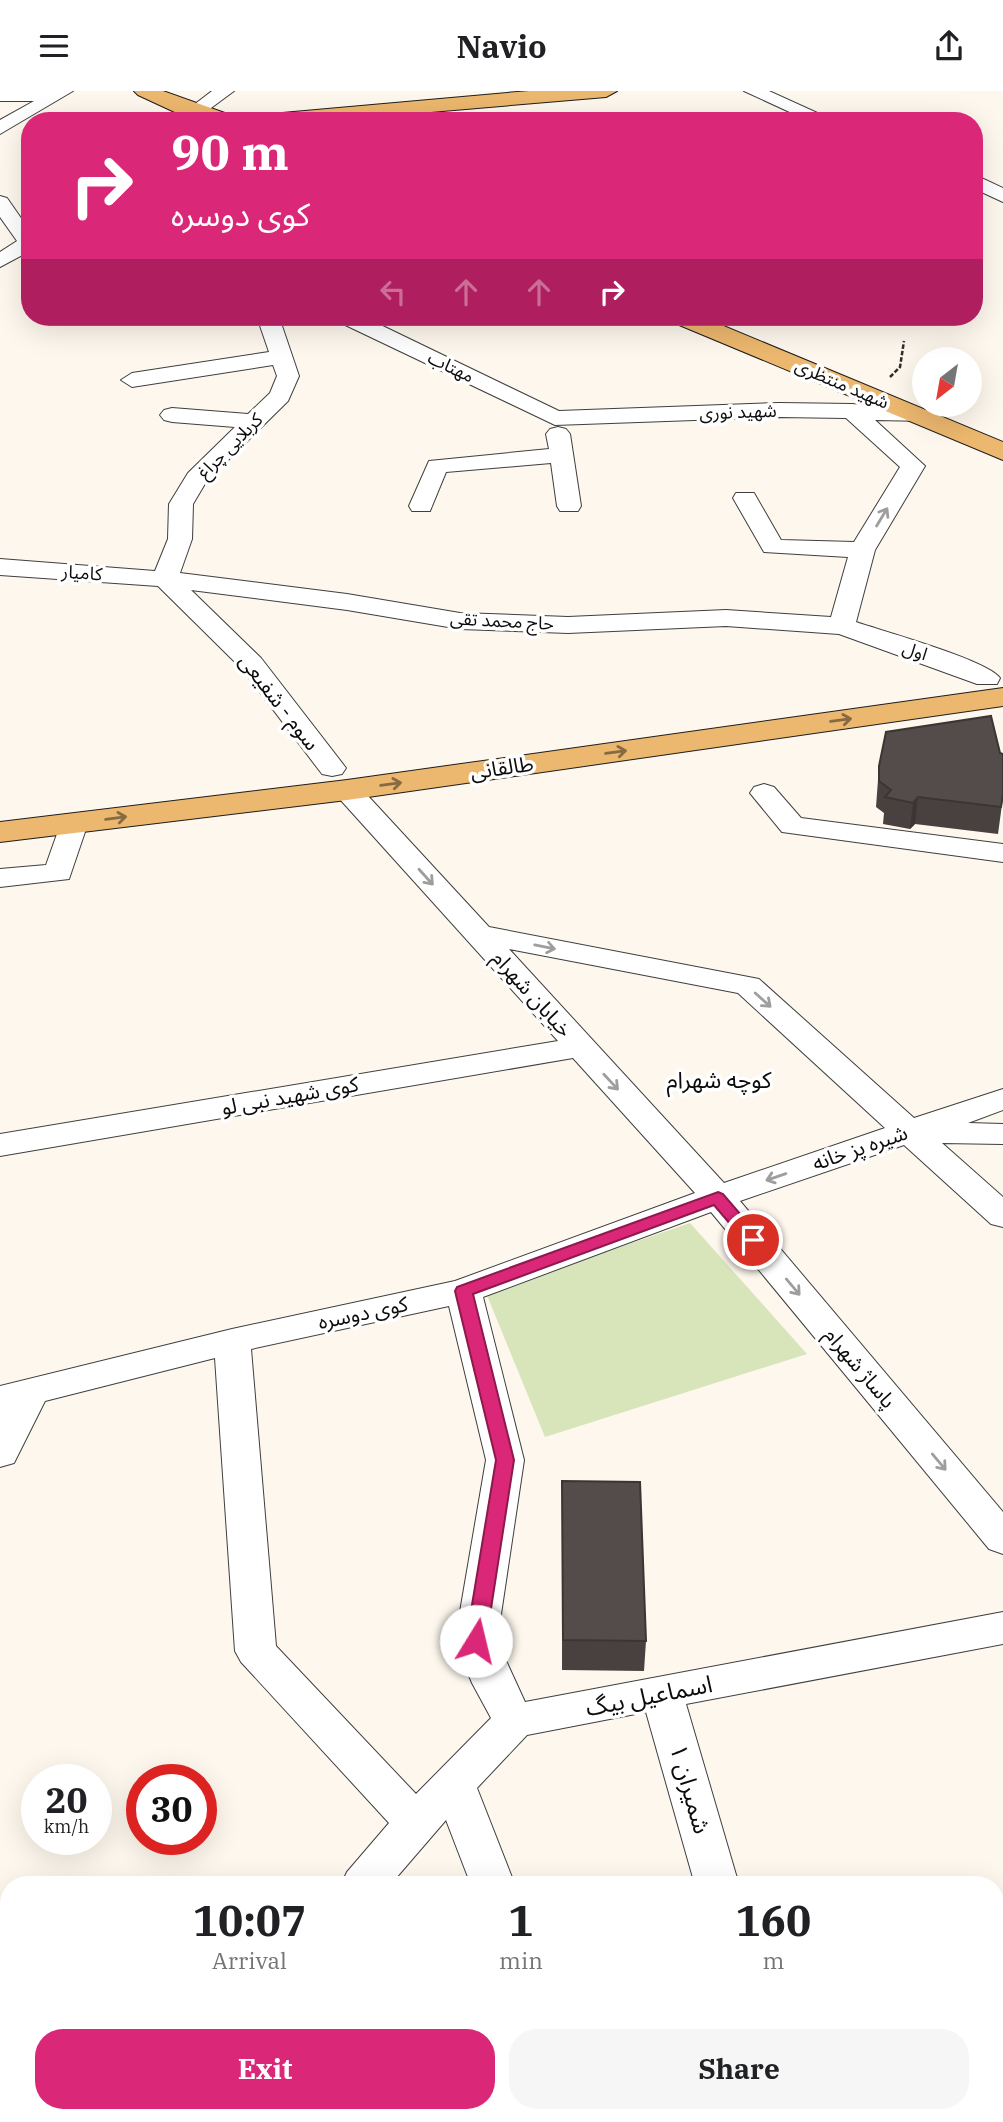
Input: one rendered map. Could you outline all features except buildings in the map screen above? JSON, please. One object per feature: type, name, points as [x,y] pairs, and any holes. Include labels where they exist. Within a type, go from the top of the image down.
[{"type":"main road","points":[[145,91],[187,109],[206,112]]},
{"type":"main road","points":[[172,91],[211,112]]},
{"type":"main road","points":[[224,112],[448,91]]},
{"type":"main road","points":[[353,112],[606,91]]},
{"type":"main road","name":"شهید منتظری","points":[[705,326],[912,402]]},
{"type":"main road","name":"شهید منتظری","points":[[742,326],[880,383],[912,400]]},
{"type":"main road","name":"شهید منتظری","points":[[944,417],[1003,452]]},
{"type":"main road","name":"شهید منتظری","points":[[958,424],[1003,435]]},
{"type":"main road","name":"طالقانی","points":[[0,832],[73,823],[339,779],[998,684]]},
{"type":"main road","name":"طالقانی","points":[[0,808],[339,779]]},
{"type":"street","points":[[214,112],[225,91]]},
{"type":"street","points":[[753,91],[804,112]]},
{"type":"street","points":[[0,96],[60,93]]},
{"type":"street","points":[[27,112],[60,93]]},
{"type":"street","points":[[0,128],[21,116]]},
{"type":"street","points":[[0,135],[20,140]]},
{"type":"street","points":[[983,189],[1001,172]]},
{"type":"street","points":[[0,200],[21,204]]},
{"type":"street","points":[[0,200],[21,232]]},
{"type":"street","points":[[0,261],[21,249]]},
{"type":"street","name":"کربلایی چراغ","points":[[165,579],[180,538],[181,504],[197,478],[280,396],[288,376],[271,326]]},
{"type":"street","name":"مهتاب","points":[[366,326],[555,418]]},
{"type":"street","points":[[132,380],[283,358]]},
{"type":"street","name":"شهید نوری","points":[[555,418],[912,408]]},
{"type":"street","points":[[842,626],[862,550],[913,466],[852,411]]},
{"type":"street","points":[[172,415],[255,422]]},
{"type":"street","points":[[555,418],[569,506]]},
{"type":"street","points":[[421,506],[437,466],[561,455]]},
{"type":"street","points":[[745,498],[773,547],[862,550]]},
{"type":"street","name":"کامیار","points":[[0,567],[165,579]]},
{"type":"street","name":"حاج محمد تقی","points":[[165,579],[346,602],[460,621],[569,625],[726,618],[842,626]]},
{"type":"street","name":"سوم - شفیعی","points":[[165,579],[252,664],[339,779]]},
{"type":"street","name":"اول","points":[[842,626],[954,664],[998,684]]},
{"type":"street","name":"خیابان شهرام","points":[[339,779],[718,1198]]},
{"type":"street","points":[[764,793],[792,826],[1003,853]]},
{"type":"street","points":[[0,878],[58,873],[73,823]]},
{"type":"street","points":[[478,934],[747,986],[1003,1216]]},
{"type":"street","name":"کوی شهید نبی لو","points":[[0,1145],[579,1047]]},
{"type":"street","name":"شیره پز خانه","points":[[718,1198],[1003,1099]]},
{"type":"street","points":[[908,1132],[1003,1134]]},
{"type":"street","name":"کوی دوسره","points":[[16,1396],[232,1341],[463,1291],[718,1198]]},
{"type":"street","name":"پاساژ شهرام","points":[[718,1198],[1003,1539]]},
{"type":"street","points":[[371,1876],[416,1823],[514,1721],[493,1683],[476,1641],[505,1460],[463,1291]]},
{"type":"street","points":[[232,1341],[256,1651],[416,1823]]},
{"type":"street","points":[[0,1453],[16,1396]]},
{"type":"street","name":"اسماعیل بیگ","points":[[514,1721],[1003,1628]]},
{"type":"street","name":"شمیران ۱","points":[[662,1693],[714,1876]]},
{"type":"street","points":[[453,1783],[489,1876]]},
{"type":"path","points":[[880,383],[898,372],[904,341]]},
{"type":"green space","points":[[690,1223],[807,1354],[545,1437],[486,1293]]},
{"type":"district","name":"کوچه شهرام","points":[[719,1080]]},
{"type":"route","points":[[476,1641],[505,1460],[463,1291],[718,1198],[753,1240]]}]
